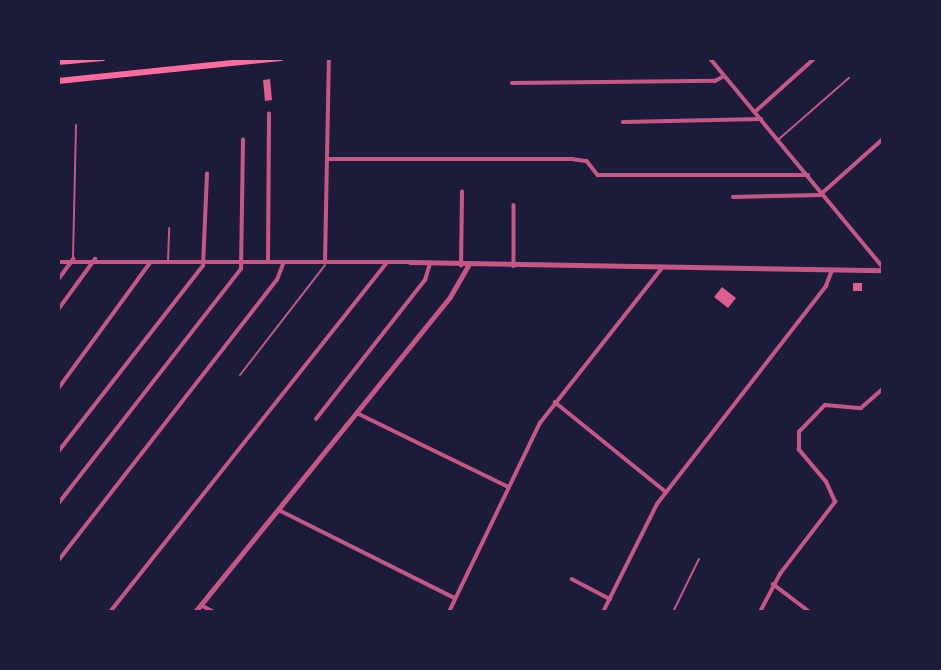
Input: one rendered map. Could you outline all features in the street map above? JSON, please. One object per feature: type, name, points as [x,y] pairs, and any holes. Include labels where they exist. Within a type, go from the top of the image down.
[{"type":"main road","points":[[58,62],[103,58]]},
{"type":"main road","points":[[58,81],[281,58]]},
{"type":"street","points":[[325,264],[329,58]]},
{"type":"street","points":[[709,58],[779,139],[883,268]]},
{"type":"street","points":[[755,112],[814,59]]},
{"type":"street","points":[[512,83],[715,81],[724,76]]},
{"type":"street","points":[[268,262],[270,114]]},
{"type":"street","points":[[623,122],[761,120]]},
{"type":"street","points":[[733,197],[823,193],[883,139]]},
{"type":"street","points":[[58,504],[230,286],[243,262],[243,140]]},
{"type":"street","points":[[328,159],[572,159],[587,161],[598,175],[808,175]]},
{"type":"street","points":[[58,452],[205,263],[207,174]]},
{"type":"street","points":[[461,266],[462,192]]},
{"type":"street","points":[[514,205],[514,267]]},
{"type":"street","points":[[58,310],[95,259]]},
{"type":"street","points":[[58,262],[95,259],[150,263],[387,263],[832,270],[883,268]]},
{"type":"street","points":[[58,280],[73,260]]},
{"type":"street","points":[[58,561],[277,281],[284,262]]},
{"type":"street","points":[[58,389],[150,263]]},
{"type":"street","points":[[110,612],[387,263]]},
{"type":"street","points":[[316,419],[425,280],[430,264]]},
{"type":"street","points":[[195,612],[450,297],[468,266]]},
{"type":"street","points":[[449,612],[537,428],[662,268]]},
{"type":"street","points":[[603,612],[666,492],[825,286],[832,270]]},
{"type":"street","points":[[760,612],[773,584],[835,502],[824,478],[799,450],[799,432],[825,405],[861,408],[877,397],[883,389]]},
{"type":"street","points":[[877,397],[883,401]]},
{"type":"street","points":[[555,402],[666,492]]},
{"type":"street","points":[[357,413],[509,487]]},
{"type":"street","points":[[278,509],[455,598]]},
{"type":"street","points":[[572,579],[610,599]]},
{"type":"street","points":[[773,584],[810,612]]},
{"type":"street","points":[[201,605],[214,612]]},
{"type":"lane","points":[[779,139],[849,78]]},
{"type":"lane","points":[[73,260],[76,125]]},
{"type":"lane","points":[[168,263],[169,228]]},
{"type":"lane","points":[[240,375],[325,270],[325,264]]},
{"type":"lane","points":[[673,612],[699,559]]},
{"type":"building","points":[[270,79],[272,100],[265,101],[263,80]]},
{"type":"building","points":[[853,283],[862,283],[862,291],[853,291]]},
{"type":"building","points":[[722,287],[736,298],[728,308],[714,297]]}]
